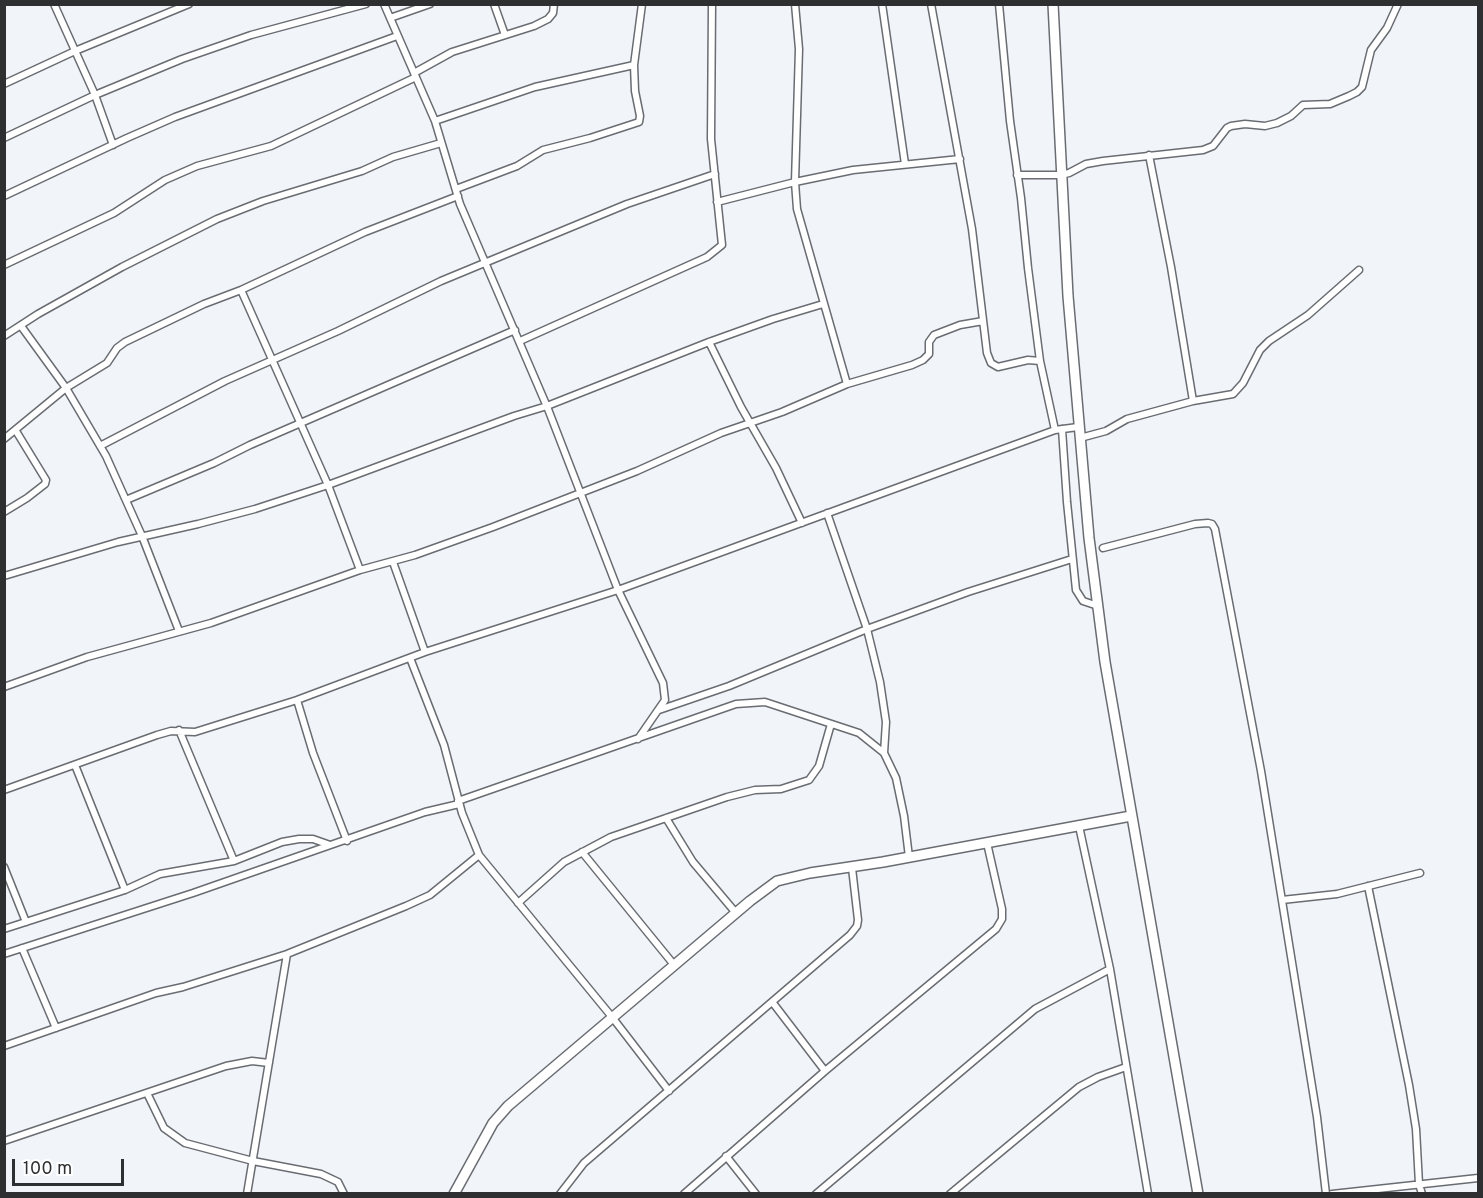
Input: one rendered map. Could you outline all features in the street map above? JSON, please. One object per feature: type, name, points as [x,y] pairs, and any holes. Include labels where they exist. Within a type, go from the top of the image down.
[{"type":"street","points":[[54,4],[95,96],[113,144]]},
{"type":"street","points":[[4,84],[75,51],[189,4]]},
{"type":"street","points":[[4,138],[182,59],[251,34],[366,4]]},
{"type":"street","points":[[384,4],[435,121],[460,204],[547,406],[618,590],[663,683],[665,700],[638,739]]},
{"type":"street","points":[[390,18],[430,4]]},
{"type":"street","points":[[494,4],[506,34]]},
{"type":"street","points":[[4,265],[114,213],[165,180],[197,166],[271,146],[415,75],[452,52],[534,26],[550,18],[554,4]]},
{"type":"street","points":[[4,439],[66,388],[107,363],[117,348],[125,342],[204,303],[241,290],[365,232],[517,166],[543,150],[639,122],[634,65],[642,4]]},
{"type":"street","points":[[520,341],[713,254],[720,248],[723,241],[710,121],[712,4]]},
{"type":"street","points":[[795,4],[799,49],[795,182],[799,219],[847,384]]},
{"type":"street","points":[[882,4],[905,164]]},
{"type":"street","points":[[931,4],[972,230],[990,363],[994,366],[1003,366],[1028,360],[1040,361]]},
{"type":"street","points":[[999,4],[1009,110],[1040,361],[1059,430],[1072,560],[1078,595],[1083,601],[1098,606]]},
{"type":"street","points":[[1053,4],[1061,175],[1078,427],[1098,606],[1131,816],[1198,1194]]},
{"type":"street","points":[[1017,175],[1061,175],[1086,164],[1209,149],[1231,126],[1245,124],[1264,126],[1277,123],[1291,116],[1303,105],[1330,104],[1357,92],[1363,84],[1371,50],[1387,28],[1398,4]]},
{"type":"street","points":[[4,196],[175,117],[397,36]]},
{"type":"street","points":[[435,121],[535,87],[634,65]]},
{"type":"street","points":[[4,336],[38,314],[122,267],[217,219],[263,201],[362,171],[393,157],[441,143]]},
{"type":"street","points":[[1149,155],[1171,267],[1193,401]]},
{"type":"street","points":[[717,202],[853,170],[960,159]]},
{"type":"street","points":[[100,446],[225,381],[273,361],[484,262],[627,204],[715,174]]},
{"type":"street","points":[[1080,438],[1106,431],[1126,419],[1193,401],[1216,399],[1236,392],[1256,356],[1269,341],[1308,315],[1359,270]]},
{"type":"street","points":[[241,290],[328,485],[360,570]]},
{"type":"street","points":[[4,576],[142,536],[255,509],[328,485],[547,406],[709,342],[824,304]]},
{"type":"street","points":[[4,687],[87,657],[211,622],[360,570],[393,562],[582,493],[721,433],[847,384],[893,372],[923,360],[929,354],[929,342],[934,335],[960,325],[983,321]]},
{"type":"street","points":[[21,326],[66,388],[100,446],[142,536],[178,632]]},
{"type":"street","points":[[126,500],[515,330]]},
{"type":"street","points":[[709,342],[776,468],[802,523]]},
{"type":"street","points":[[4,790],[157,735],[179,730],[195,732],[297,700],[425,652],[618,590],[1059,430],[1078,427]]},
{"type":"street","points":[[4,512],[27,498],[45,484],[46,480],[16,431]]},
{"type":"street","points":[[827,513],[867,629],[880,682],[886,722],[884,753]]},
{"type":"street","points":[[1103,548],[1195,525],[1208,523],[1214,526],[1261,771],[1317,1117],[1326,1194]]},
{"type":"street","points":[[658,711],[729,686],[867,629],[968,592],[1072,560]]},
{"type":"street","points":[[393,562],[425,652]]},
{"type":"street","points":[[410,658],[444,745],[459,803],[479,855],[612,1017],[669,1091]]},
{"type":"street","points":[[297,700],[313,753],[346,841]]},
{"type":"street","points":[[4,954],[171,901],[459,803],[736,704],[750,702],[765,702],[859,733],[884,753],[896,778],[904,816],[909,858]]},
{"type":"street","points":[[518,903],[564,862],[611,837],[727,797],[755,790],[781,789],[809,780],[819,766],[831,724]]},
{"type":"street","points":[[179,730],[234,861]]},
{"type":"street","points":[[75,765],[125,890]]},
{"type":"street","points":[[454,1194],[494,1123],[508,1106],[777,880],[909,858],[1131,816]]},
{"type":"street","points":[[666,818],[689,857],[736,913]]},
{"type":"street","points":[[1079,826],[1110,969],[1148,1194]]},
{"type":"street","points":[[4,929],[125,890],[160,874],[234,861],[282,842],[299,839],[322,841],[331,846]]},
{"type":"street","points":[[684,1194],[1000,923],[1002,909],[987,843]]},
{"type":"street","points":[[582,852],[675,966]]},
{"type":"street","points":[[4,1046],[156,993],[183,987],[287,954],[430,895],[479,855]]},
{"type":"street","points":[[4,867],[26,922]]},
{"type":"street","points":[[560,1194],[584,1163],[850,935],[857,926],[858,910],[852,868]]},
{"type":"street","points":[[1282,900],[1337,894],[1420,873]]},
{"type":"street","points":[[1368,886],[1409,1085],[1422,1194]]},
{"type":"street","points":[[22,948],[56,1028]]},
{"type":"street","points":[[247,1194],[287,954]]},
{"type":"street","points":[[816,1194],[1035,1009],[1110,969]]},
{"type":"street","points":[[773,1003],[825,1071]]},
{"type":"street","points":[[4,1141],[226,1066],[252,1061],[269,1063]]},
{"type":"street","points":[[950,1194],[1079,1087],[1126,1067]]},
{"type":"street","points":[[147,1093],[161,1124],[182,1141],[253,1161],[321,1174],[338,1182],[344,1194]]},
{"type":"street","points":[[726,1156],[756,1194]]},
{"type":"street","points":[[1332,1194],[1377,1191],[1479,1178]]}]
